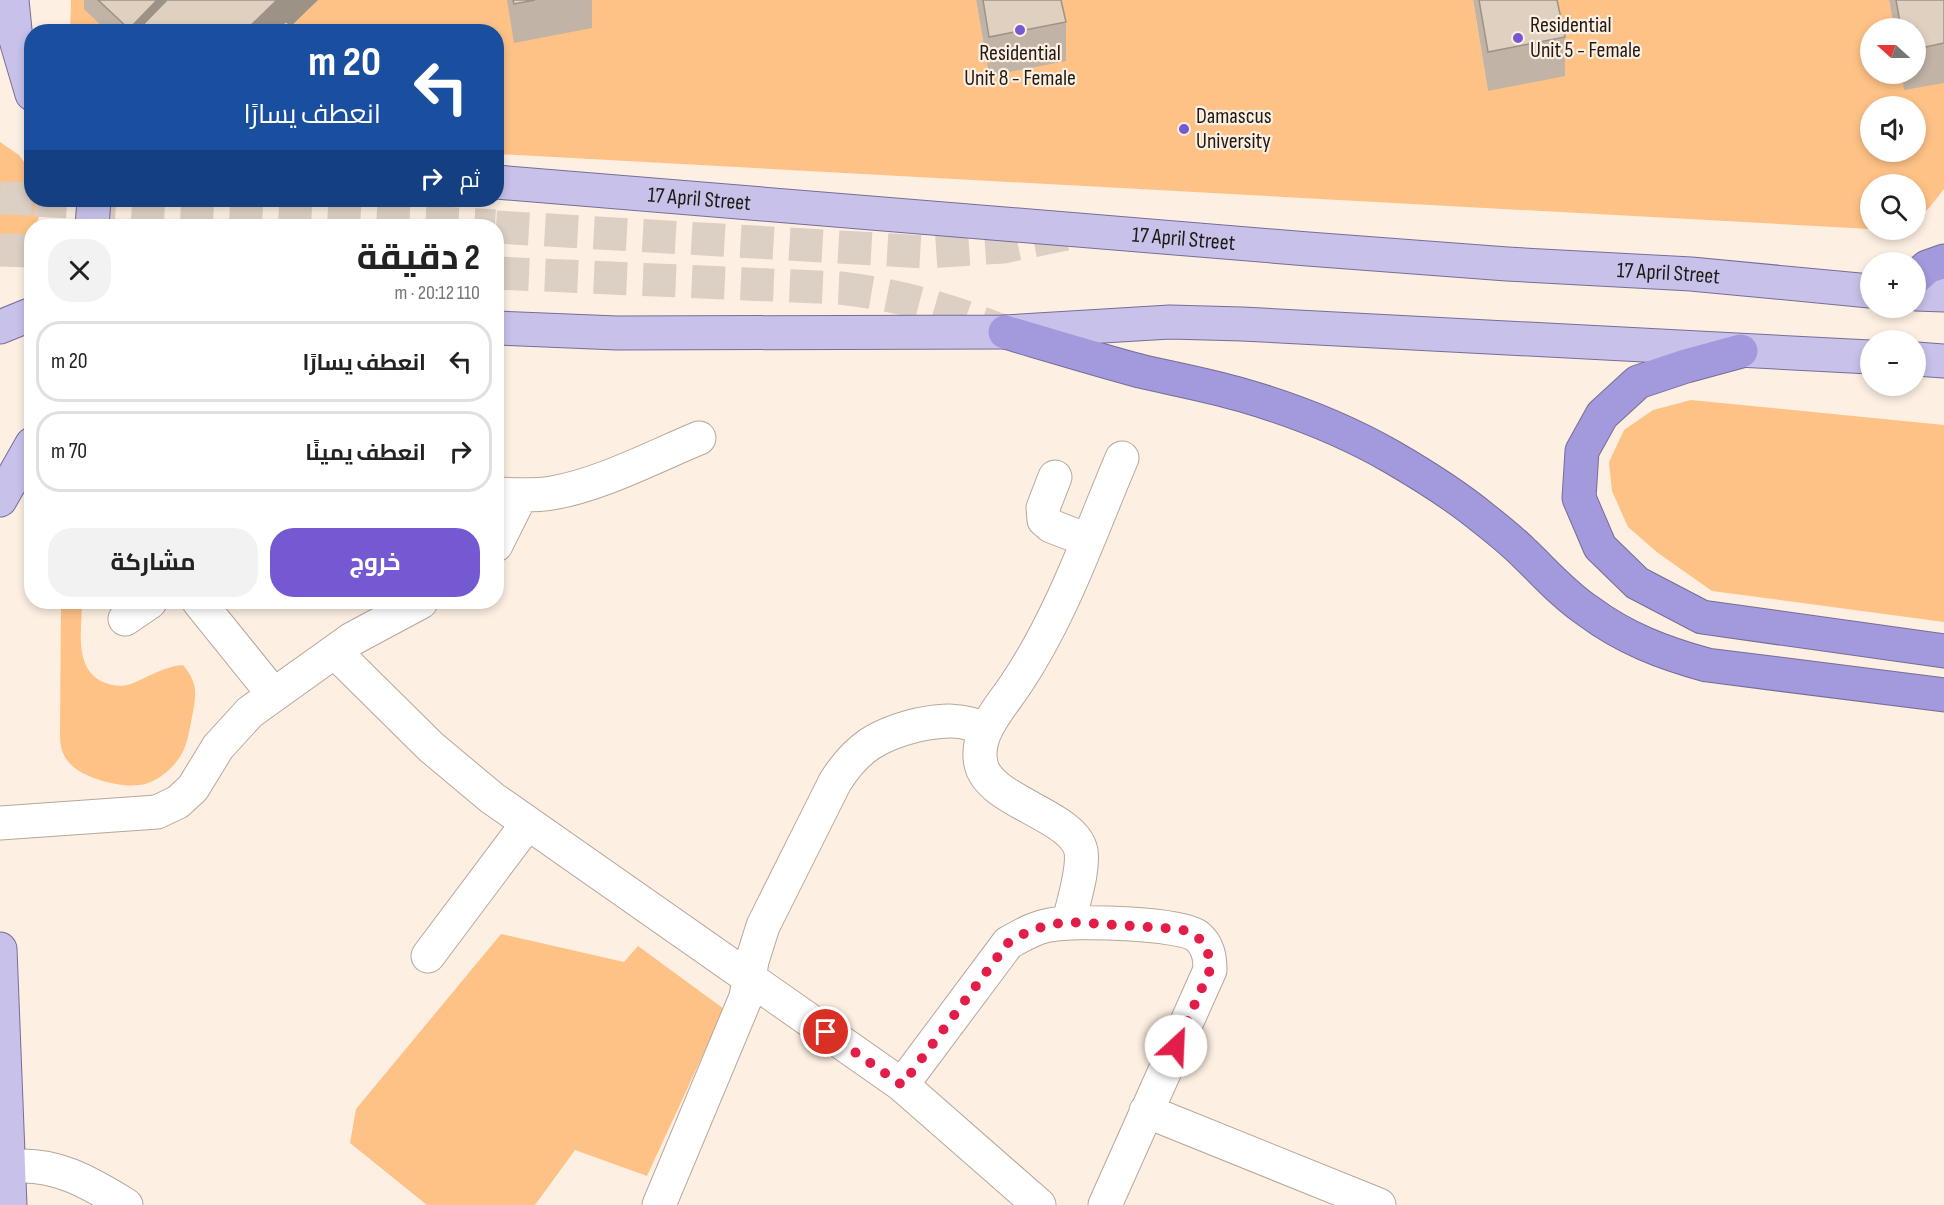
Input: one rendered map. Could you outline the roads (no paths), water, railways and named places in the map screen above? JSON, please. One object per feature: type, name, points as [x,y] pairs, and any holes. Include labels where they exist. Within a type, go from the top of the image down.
[{"type":"highway","points":[[1926,268],[1944,261]]},
{"type":"highway","points":[[1005,332],[1136,370],[1240,395],[1292,411],[1342,432],[1390,456],[1437,484],[1506,537],[1586,611],[1614,629],[1664,652],[1728,668],[1944,695]]},
{"type":"highway","points":[[1741,351],[1638,382],[1602,415],[1582,451],[1579,498],[1600,547],[1637,583],[1702,617],[1944,651]]},
{"type":"main road","points":[[12,0],[16,40],[24,67]]},
{"type":"main road","points":[[0,82],[24,91]]},
{"type":"main road","name":"17 April Street","points":[[504,183],[1285,248],[1691,274],[1860,290]]},
{"type":"main road","points":[[1926,294],[1944,295]]},
{"type":"main road","points":[[0,327],[24,317]]},
{"type":"main road","points":[[504,328],[617,333],[1005,332],[1170,322],[1860,357]]},
{"type":"main road","points":[[1926,360],[1944,361]]},
{"type":"main road","points":[[0,500],[24,458]]},
{"type":"main road","points":[[0,949],[10,1205]]},
{"type":"street","points":[[504,512],[508,495],[549,494],[589,483],[699,438]]},
{"type":"street","points":[[1069,922],[1082,863],[1079,846],[1069,832],[991,783],[985,775],[980,755],[981,742],[986,730],[1027,668],[1053,620],[1122,458]]},
{"type":"street","points":[[1055,477],[1043,507],[1044,519],[1051,526],[1087,540]]},
{"type":"street","points":[[205,609],[274,695]]},
{"type":"street","points":[[0,823],[157,812],[178,802],[193,788],[218,747],[250,712],[368,629],[407,609]]},
{"type":"street","points":[[335,652],[431,747],[492,798],[902,1085],[1039,1205]]},
{"type":"street","points":[[659,1205],[740,1013],[763,926],[846,764],[869,744],[893,731],[942,720],[975,724],[986,730]]},
{"type":"street","points":[[428,956],[527,824]]},
{"type":"street","points":[[902,1085],[1008,943],[1027,932],[1048,925],[1069,922],[1179,929],[1198,937],[1206,946],[1210,957],[1210,970],[1105,1205]]},
{"type":"street","points":[[1146,1111],[1379,1205]]},
{"type":"street","points":[[8,1167],[42,1166],[60,1171],[95,1186],[126,1205]]},
{"type":"tunnel","points":[[0,198],[24,199]]},
{"type":"tunnel","points":[[158,207],[371,219]]},
{"type":"tunnel","points":[[504,227],[926,252],[1003,247],[1071,233]]},
{"type":"tunnel","points":[[0,250],[24,251]]},
{"type":"tunnel","points":[[504,273],[840,288],[924,304],[1005,332]]},
{"type":"place","name":"Residential Unit 8 - Female","points":[[1020,30]]},
{"type":"place","name":"Residential Unit 5 - Female","points":[[1518,38]]},
{"type":"place","name":"Damascus University","points":[[1184,129]]}]
